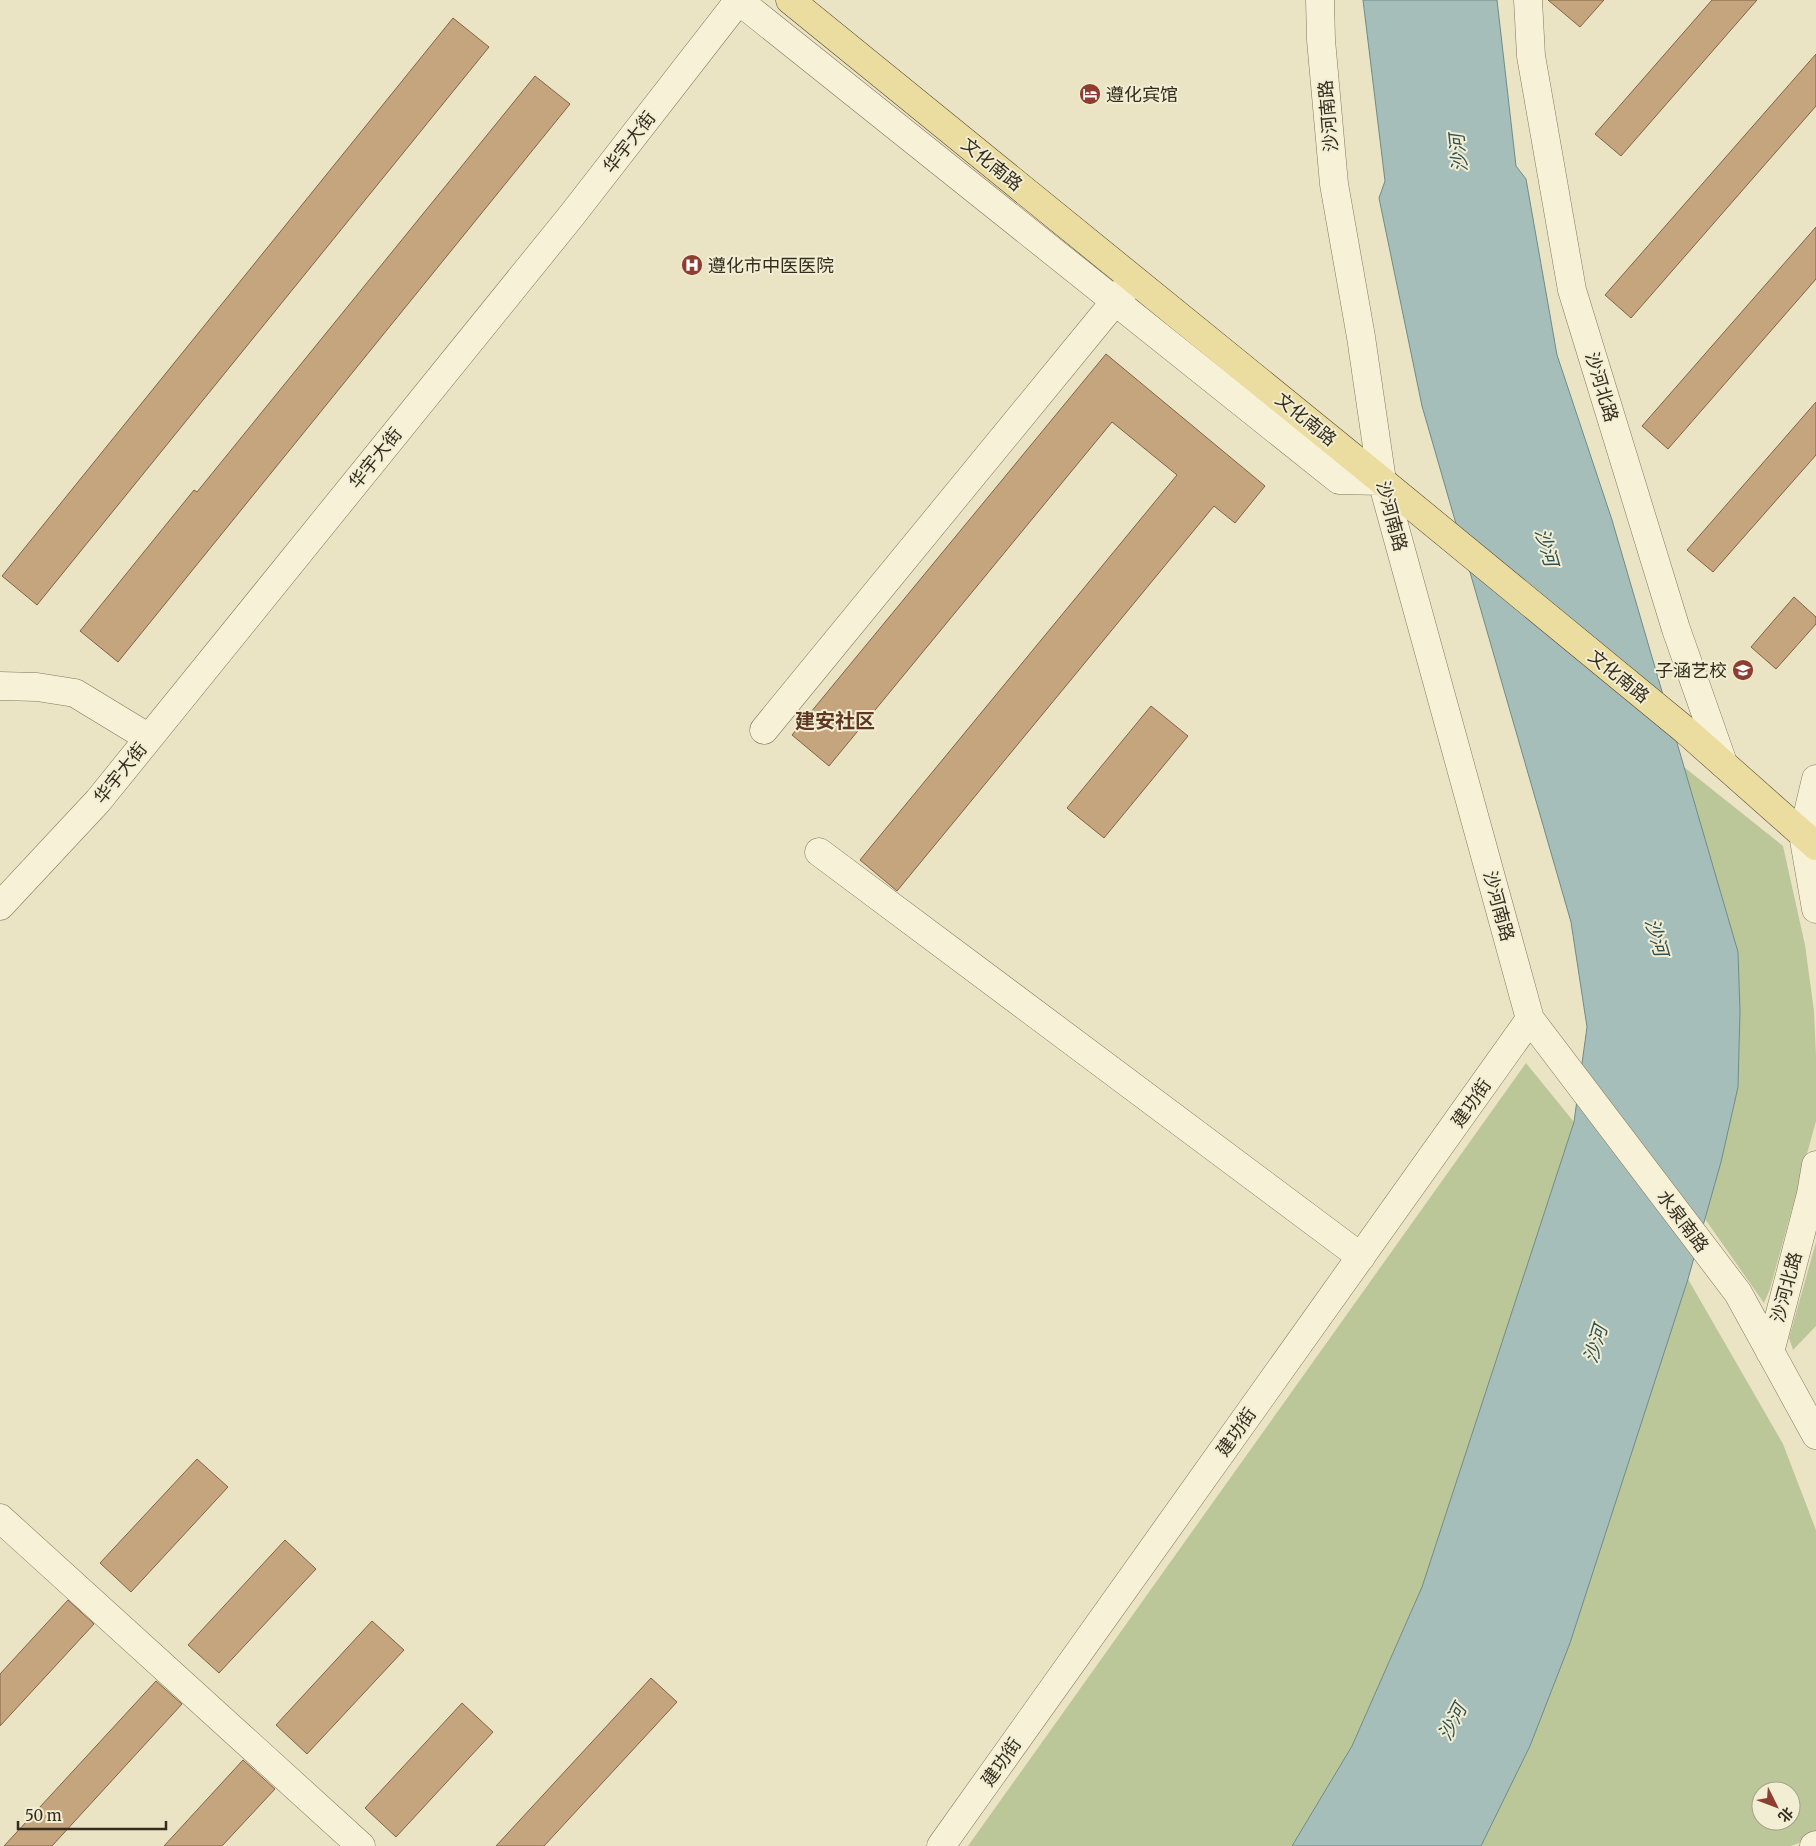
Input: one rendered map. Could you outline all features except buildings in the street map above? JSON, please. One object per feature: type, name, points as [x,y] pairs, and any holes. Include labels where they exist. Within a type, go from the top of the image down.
[{"type":"main road","name":"文化南路","points":[[790,0],[1685,730],[1809,840]]},
{"type":"street","points":[[738,0],[1339,480],[1382,481]]},
{"type":"street","name":"华宇大街","points":[[0,906],[98,801],[572,215],[738,0]]},
{"type":"street","name":"沙河南路","points":[[1320,0],[1321,40],[1334,184],[1361,337],[1382,481],[1530,1019]]},
{"type":"street","name":"沙河北路","points":[[1528,0],[1531,56],[1572,290],[1676,629],[1723,764]]},
{"type":"street","points":[[764,730],[1133,279]]},
{"type":"street","points":[[0,686],[37,687],[75,693],[149,738]]},
{"type":"street","points":[[1816,779],[1809,840],[1816,909]]},
{"type":"street","points":[[819,852],[1361,1257]]},
{"type":"street","name":"水泉南路","points":[[1530,1019],[1738,1293],[1816,1435]]},
{"type":"street","name":"建功街","points":[[941,1846],[1530,1019]]},
{"type":"street","name":"沙河北路","points":[[1770,1352],[1816,1165]]},
{"type":"street","points":[[0,1518],[361,1846]]},
{"type":"green space","points":[[1684,767],[1783,846],[1805,945],[1814,1011],[1816,1121],[1770,1289],[1764,1303],[1705,1219],[1721,1162],[1738,1087],[1740,1012],[1738,952]]},
{"type":"green space","points":[[1526,1063],[1574,1122],[1422,1587],[1352,1746],[1292,1846],[968,1846]]},
{"type":"green space","points":[[1816,1242],[1816,1326],[1793,1350],[1789,1338]]},
{"type":"green space","points":[[1688,1279],[1783,1444],[1816,1530],[1816,1837],[1791,1846],[1481,1846],[1530,1746],[1570,1643]]},
{"type":"water","name":"沙河","points":[[1363,0],[1497,0],[1516,166],[1526,179],[1557,355],[1612,520],[1738,952],[1740,1011],[1738,1087],[1721,1162],[1688,1279],[1570,1643],[1530,1746],[1481,1846],[1292,1846],[1352,1746],[1422,1587],[1574,1122],[1587,1027],[1571,922],[1422,406],[1379,198],[1385,181]]},
{"type":"place","name":"遵化宾馆","points":[[1090,94]]},
{"type":"place","name":"遵化市中医医院","points":[[692,265]]},
{"type":"place","name":"子涵艺校","points":[[1743,670]]},
{"type":"district","name":"建安社区","points":[[835,720]]}]
